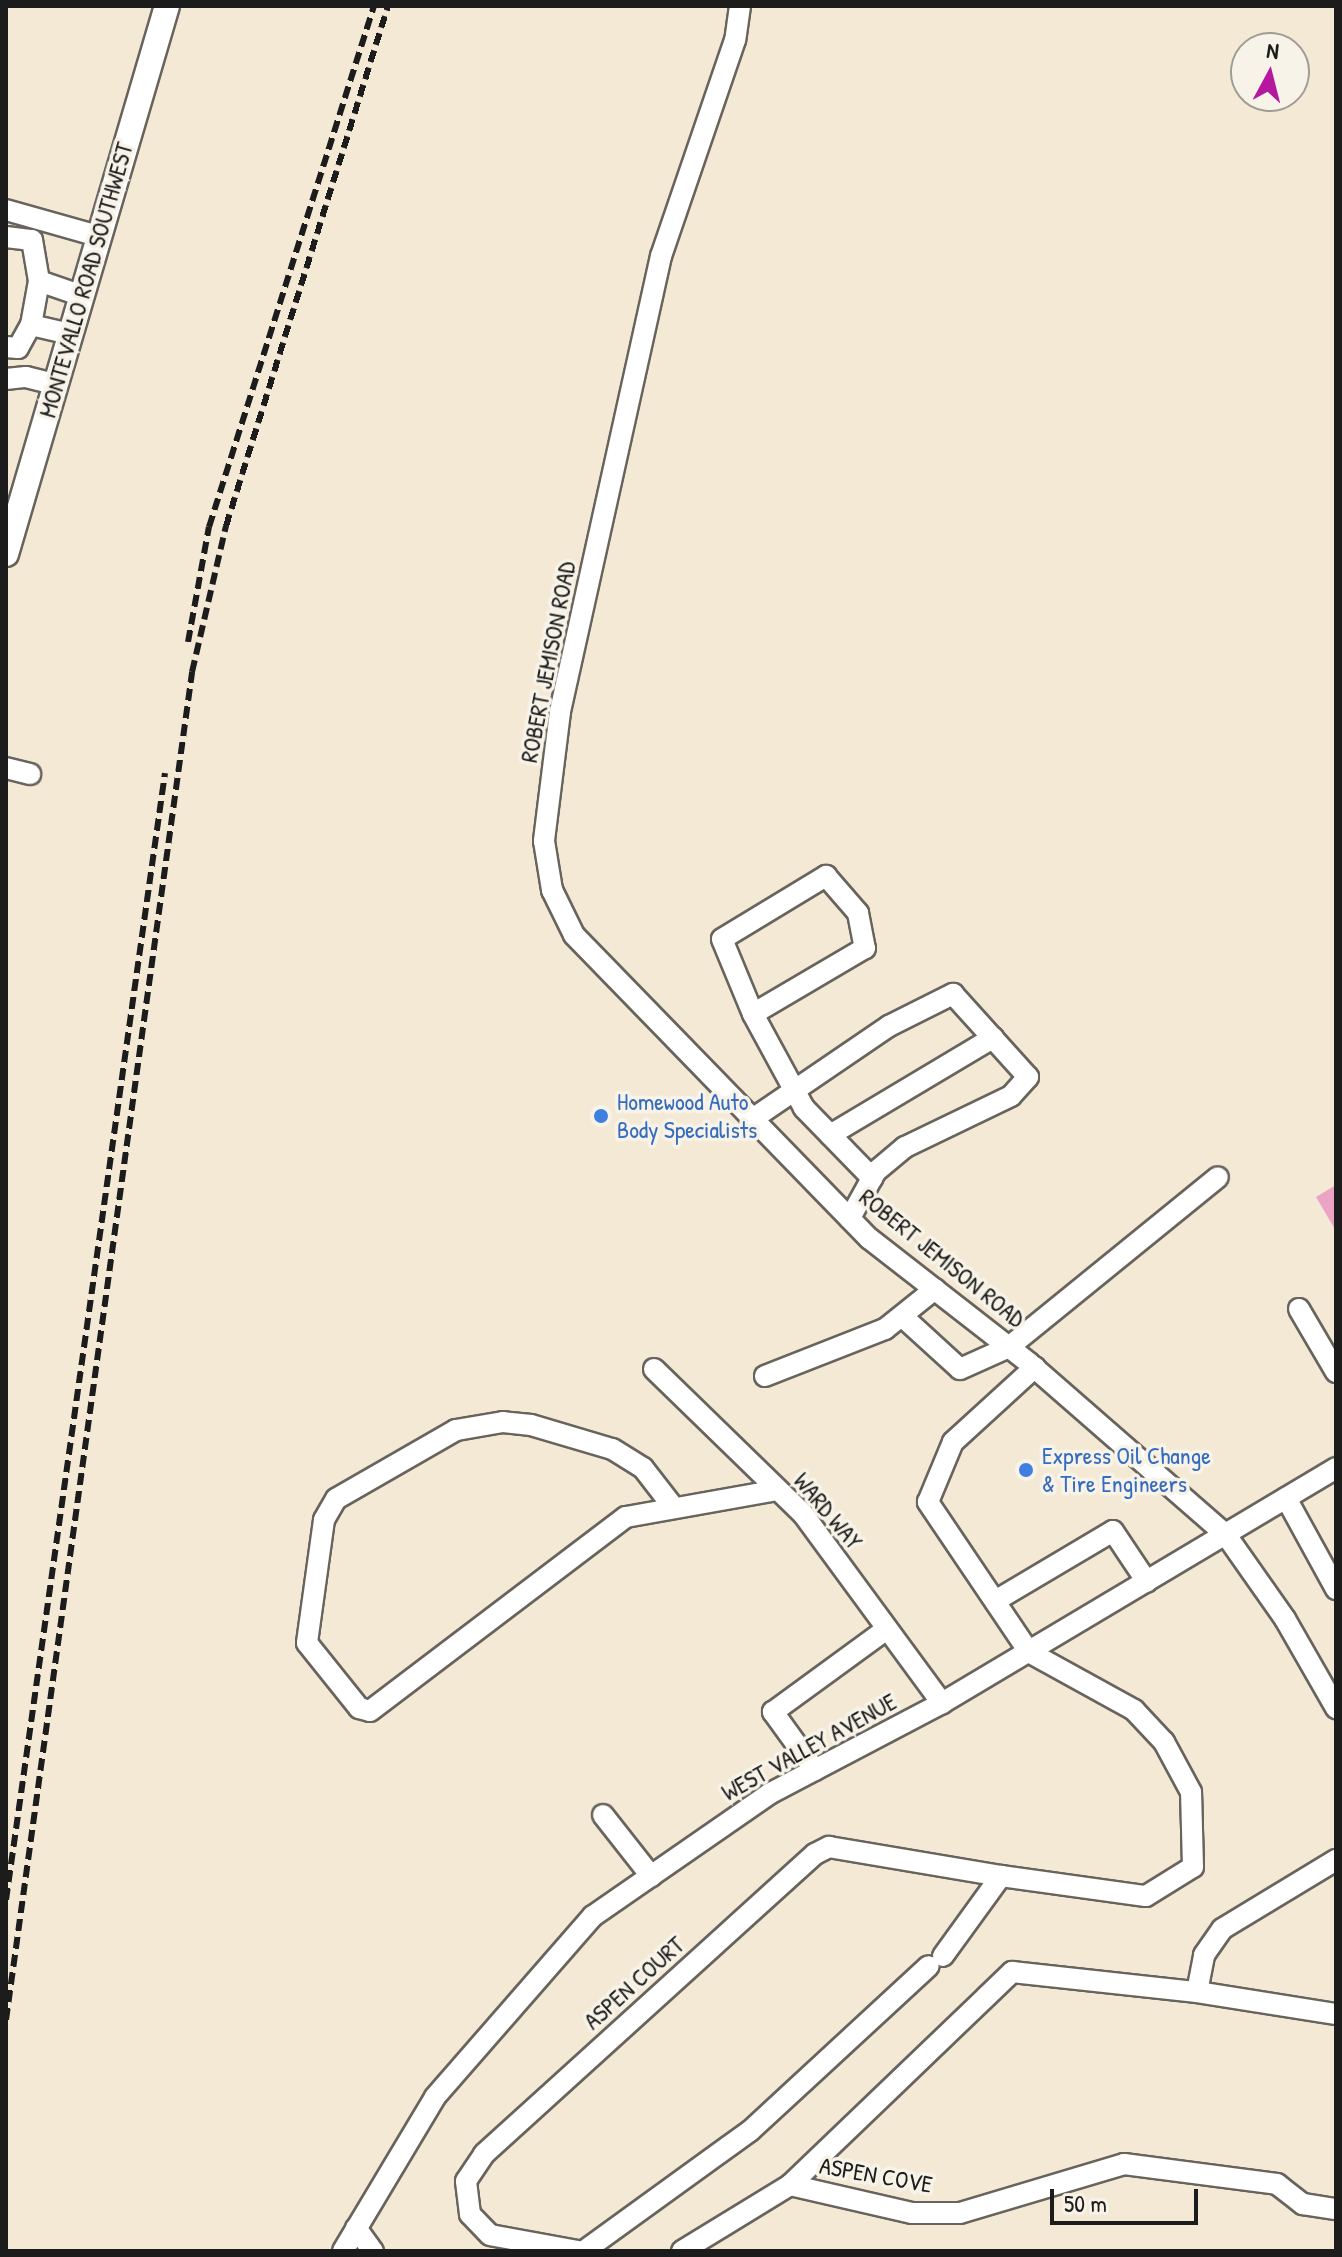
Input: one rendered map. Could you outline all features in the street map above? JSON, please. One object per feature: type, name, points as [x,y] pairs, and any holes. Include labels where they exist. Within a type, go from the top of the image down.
[{"type":"main road","name":"MONTEVALLO ROAD SOUTHWEST","points":[[6,554],[167,6]]},
{"type":"street","name":"ROBERT JEMISON ROAD","points":[[740,6],[735,40],[661,256],[560,712],[544,841],[552,890],[574,935],[751,1120],[850,1218],[1035,1367],[1226,1535],[1285,1619],[1336,1708]]},
{"type":"street","points":[[6,347],[18,348],[31,325],[39,281],[32,240],[13,238],[14,212],[98,236]]},
{"type":"street","points":[[39,281],[80,295]]},
{"type":"street","points":[[31,325],[69,334]]},
{"type":"street","points":[[6,362],[16,378],[55,384]]},
{"type":"street","points":[[6,768],[30,774]]},
{"type":"street","points":[[753,1014],[865,948],[858,913],[826,876],[722,939],[753,1014],[796,1088],[804,1108],[872,1178]]},
{"type":"street","points":[[751,1120],[889,1026],[953,994],[1028,1077],[1011,1096],[905,1147],[872,1178],[850,1218]]},
{"type":"street","points":[[830,1135],[993,1038]]},
{"type":"street","points":[[903,1317],[960,1369],[1009,1347],[1218,1177]]},
{"type":"street","points":[[765,1376],[885,1329],[935,1289]]},
{"type":"street","points":[[1299,1309],[1336,1372]]},
{"type":"street","points":[[1029,1652],[928,1502],[953,1442],[1035,1367]]},
{"type":"street","name":"WARD WAY","points":[[654,1369],[803,1514],[942,1703]]},
{"type":"street","points":[[674,1508],[643,1468],[612,1449],[517,1423],[456,1430],[336,1499],[324,1520],[307,1643],[359,1708],[370,1711],[589,1542],[626,1517],[778,1490]]},
{"type":"street","name":"WEST VALLEY AVENUE","points":[[343,2251],[435,2097],[593,1916],[769,1794],[942,1703],[1336,1468]]},
{"type":"street","points":[[1286,1498],[1336,1589]]},
{"type":"street","points":[[995,1601],[1113,1531],[1147,1582]]},
{"type":"street","points":[[815,1770],[773,1712],[887,1629]]},
{"type":"street","name":"ASPEN COURT","points":[[578,2251],[490,2235],[470,2214],[466,2181],[484,2154],[815,1854],[829,1847],[1146,1896],[1193,1867],[1191,1792],[1164,1742],[1134,1710],[1029,1652]]},
{"type":"street","points":[[603,1815],[651,1876]]},
{"type":"street","points":[[1197,1992],[1204,1955],[1222,1929],[1336,1860]]},
{"type":"street","points":[[584,2251],[750,2131],[936,1961],[1001,1876]]},
{"type":"street","name":"ASPEN COVE","points":[[790,2185],[1012,1972],[1197,1992],[1336,2014]]},
{"type":"street","name":"ASPEN COVE","points":[[790,2185],[912,2213],[960,2213],[1124,2164],[1277,2184],[1303,2204],[1336,2209]]},
{"type":"street","points":[[682,2251],[790,2185]]},
{"type":"street","points":[[356,2228],[373,2251]]},
{"type":"building","points":[[1336,1185],[1336,1231],[1316,1197]]},
{"type":"railway","points":[[188,642],[209,527],[374,6]]},
{"type":"railway","points":[[6,2020],[192,672],[226,526],[388,6]]},
{"type":"railway","points":[[6,1900],[165,773]]},
{"type":"place","name":"Homewood Auto Body Specialists","points":[[601,1116]]},
{"type":"place","name":"Express Oil Change & Tire Engineers","points":[[1026,1470]]}]
